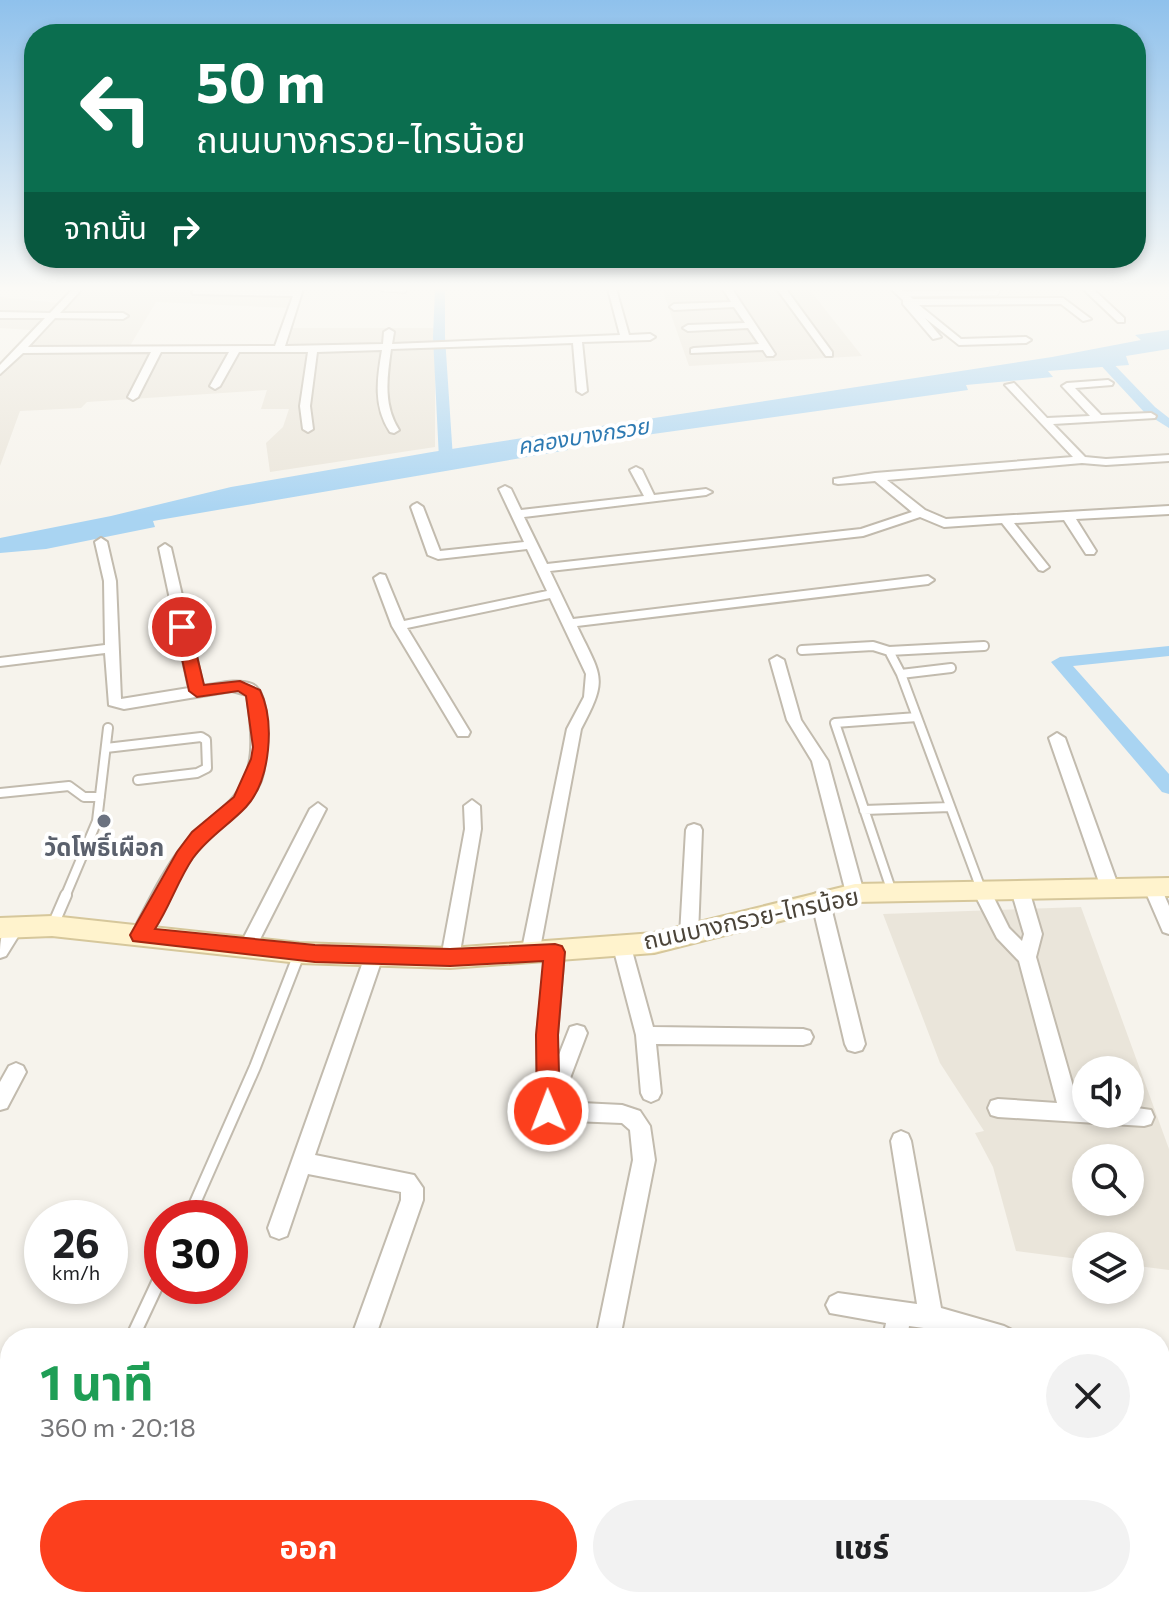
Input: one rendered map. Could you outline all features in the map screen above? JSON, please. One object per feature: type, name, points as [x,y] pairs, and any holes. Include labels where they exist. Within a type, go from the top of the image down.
[{"type":"main road","name":"ถนนบางกรวย-ไทรน้อย","points":[[7,928],[52,926],[299,953],[450,958],[622,947],[689,935],[820,899],[855,893],[1161,888]]},
{"type":"street","points":[[133,397],[150,364]]},
{"type":"street","points":[[215,386],[227,364]]},
{"type":"street","points":[[308,429],[305,406],[311,364]]},
{"type":"street","points":[[386,364],[383,400],[386,421],[394,430]]},
{"type":"street","points":[[579,364],[582,391]]},
{"type":"street","points":[[1099,419],[1067,386],[1108,383]]},
{"type":"street","points":[[1010,385],[1082,460]]},
{"type":"street","points":[[1046,421],[1151,416]]},
{"type":"street","points":[[838,481],[1082,460],[1106,462],[1169,458]]},
{"type":"street","points":[[636,470],[651,499]]},
{"type":"street","points":[[875,476],[921,513],[944,523],[1169,510]]},
{"type":"street","points":[[505,489],[571,623],[595,681],[591,697],[574,729],[542,953],[548,1111]]},
{"type":"street","points":[[518,514],[706,492]]},
{"type":"street","points":[[417,507],[432,552],[438,555],[531,545]]},
{"type":"street","points":[[544,568],[863,532],[921,513]]},
{"type":"street","points":[[1068,516],[1090,551]]},
{"type":"street","points":[[1006,520],[1043,567]]},
{"type":"street","points":[[101,542],[110,581],[113,695],[116,704],[240,686],[251,690],[258,720],[260,759],[242,800],[199,837],[183,857],[158,908],[140,935]]},
{"type":"street","points":[[165,548],[197,691]]},
{"type":"street","points":[[380,578],[399,626],[463,732]]},
{"type":"street","points":[[571,623],[928,580]]},
{"type":"street","points":[[399,626],[555,593]]},
{"type":"street","points":[[0,662],[113,648]]},
{"type":"street","points":[[777,660],[794,720],[820,761],[855,893]]},
{"type":"street","points":[[1057,738],[1110,888]]},
{"type":"street","points":[[450,958],[473,829],[472,806]]},
{"type":"street","points":[[248,946],[318,809]]},
{"type":"street","points":[[689,935],[694,830]]},
{"type":"street","points":[[1161,888],[1169,927]]},
{"type":"street","points":[[1020,890],[1033,934],[1027,957]]},
{"type":"street","points":[[982,891],[1003,933],[1027,957],[1072,1095]]},
{"type":"street","points":[[820,899],[855,1044]]},
{"type":"street","points":[[0,951],[7,928]]},
{"type":"street","points":[[622,947],[646,1035],[651,1093]]},
{"type":"street","points":[[279,1228],[374,956]]},
{"type":"street","points":[[548,1111],[577,1033]]},
{"type":"street","points":[[646,1035],[803,1037]]},
{"type":"street","points":[[0,1101],[16,1072]]},
{"type":"street","points":[[998,1108],[1072,1113]]},
{"type":"street","points":[[548,1111],[622,1114],[633,1118],[640,1126],[644,1142],[639,1192],[610,1328]]},
{"type":"street","points":[[901,1141],[931,1317]]},
{"type":"street","points":[[301,1163],[406,1182],[412,1188],[412,1200],[367,1328]]},
{"type":"street","points":[[838,1305],[897,1327],[931,1317],[969,1328]]},
{"type":"lane","points":[[802,650],[873,646],[889,651],[984,646]]},
{"type":"lane","points":[[889,651],[901,674],[982,891]]},
{"type":"lane","points":[[901,674],[951,668]]},
{"type":"lane","points":[[892,893],[835,723],[917,717]]},
{"type":"lane","points":[[52,926],[97,821],[108,728]]},
{"type":"lane","points":[[106,748],[201,737],[206,740],[207,768],[197,773],[138,780]]},
{"type":"lane","points":[[0,793],[69,786],[84,797],[100,797]]},
{"type":"lane","points":[[864,810],[950,807]]},
{"type":"lane","points":[[196,1200],[255,1067],[299,953]]},
{"type":"lane","points":[[137,1328],[148,1304]]},
{"type":"shaded area","points":[[0,364],[435,364],[435,447],[270,472],[266,443],[283,427],[289,409],[261,409],[267,390],[87,402],[81,408],[20,411],[0,466]]},
{"type":"shaded area","points":[[1081,907],[1135,1056],[1072,1056],[1072,1128],[1144,1128],[1144,1080],[1169,1149],[1169,1270],[1144,1267],[1144,1232],[1072,1232],[1072,1258],[1016,1251],[993,1167],[975,1133],[984,1131],[940,1063],[883,914]]},
{"type":"water","name":"คลองบางกรวย","points":[[1006,364],[1129,365],[1048,371],[1053,377],[966,385],[968,390],[567,446],[568,450],[153,521],[155,527],[46,549],[0,553],[0,538],[111,516],[231,487],[432,452]]},
{"type":"waterway","points":[[441,364],[446,459]]},
{"type":"waterway","points":[[1107,364],[1150,410],[1169,424]]},
{"type":"waterway","points":[[1169,651],[1060,662],[1169,787]]},
{"type":"place","name":"วัดโพธิ์เผือก","points":[[104,821]]},
{"type":"route","points":[[182,627],[197,691],[240,686],[254,693],[262,747],[242,800],[199,837],[183,857],[158,908],[140,935],[315,954],[450,958],[555,952],[547,1035],[548,1111]]}]
